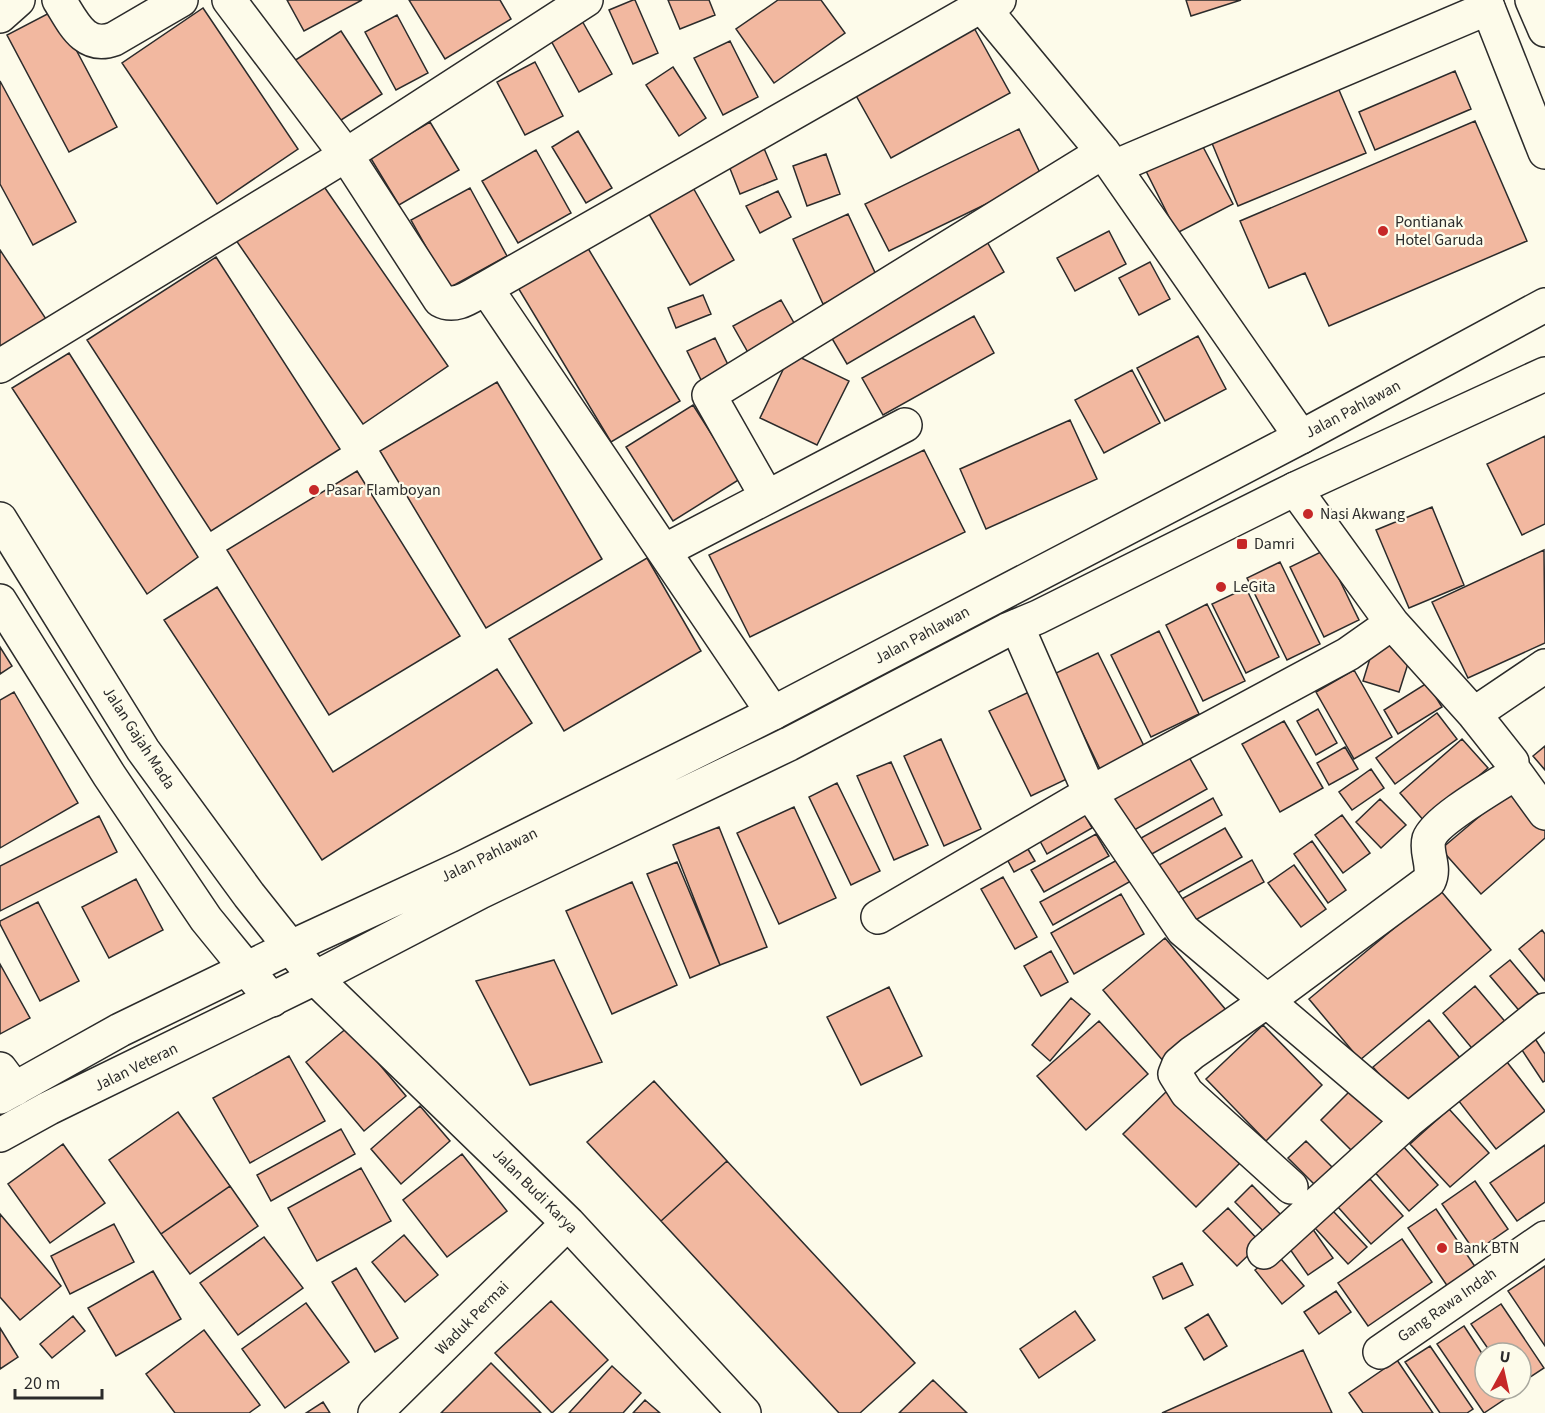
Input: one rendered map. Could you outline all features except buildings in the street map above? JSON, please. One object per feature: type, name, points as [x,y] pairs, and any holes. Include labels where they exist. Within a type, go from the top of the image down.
[{"type":"main road","points":[[0,16],[18,0]]},
{"type":"main road","points":[[59,0],[75,25],[86,37],[103,43],[114,39],[181,0]]},
{"type":"main road","points":[[229,0],[346,155],[440,300],[447,304],[454,304],[486,288],[986,2],[1109,160],[1301,437]]},
{"type":"main road","points":[[0,366],[346,155],[586,0]]},
{"type":"main road","points":[[1532,0],[1545,30]]},
{"type":"main road","points":[[767,497],[709,395],[1109,160],[1486,4],[1545,152]]},
{"type":"main road","points":[[486,288],[773,713]]},
{"type":"main road","name":"Jalan Pahlawan","points":[[246,968],[464,867],[773,713],[1301,437],[1545,305]]},
{"type":"main road","name":"Jalan Pahlawan","points":[[272,1000],[480,892],[789,744],[1017,626],[1295,489],[1545,374]]},
{"type":"main road","points":[[664,551],[905,425]]},
{"type":"main road","points":[[1291,1187],[1187,1093],[1175,1074],[1179,1064],[1429,880],[1432,872],[1429,839],[1438,825],[1511,776],[1513,769],[1512,762],[1474,714],[1392,622],[1295,489]]},
{"type":"main road","name":"Jalan Gajah Mada","points":[[0,519],[143,750],[249,895],[315,978]]},
{"type":"main road","points":[[0,601],[109,776],[206,919],[272,1000]]},
{"type":"main road","points":[[878,917],[1090,793],[1348,654],[1392,622]]},
{"type":"main road","points":[[1017,626],[1090,793],[1183,930],[1408,1121]]},
{"type":"main road","points":[[1474,714],[1545,666]]},
{"type":"main road","points":[[1513,769],[1545,813]]},
{"type":"main road","points":[[5,1085],[246,968]]},
{"type":"main road","name":"Jalan Budi Karya","points":[[315,978],[568,1223],[744,1413]]},
{"type":"main road","name":"Jalan Veteran","points":[[0,1135],[50,1108],[272,1000]]},
{"type":"main road","points":[[1264,1252],[1408,1121],[1545,1010]]},
{"type":"main road","name":"Waduk Permai","points":[[375,1413],[568,1223]]},
{"type":"main road","name":"Gang Rawa Indah","points":[[1380,1352],[1545,1238]]},
{"type":"place","name":"Pontianak Hotel Garuda","points":[[1383,231]]},
{"type":"place","name":"Pasar Flamboyan","points":[[314,490]]},
{"type":"place","name":"Nasi Akwang","points":[[1308,514]]},
{"type":"place","name":"Damri","points":[[1242,544]]},
{"type":"place","name":"LeGita","points":[[1221,587]]},
{"type":"place","name":"Bank BTN","points":[[1442,1248]]}]
